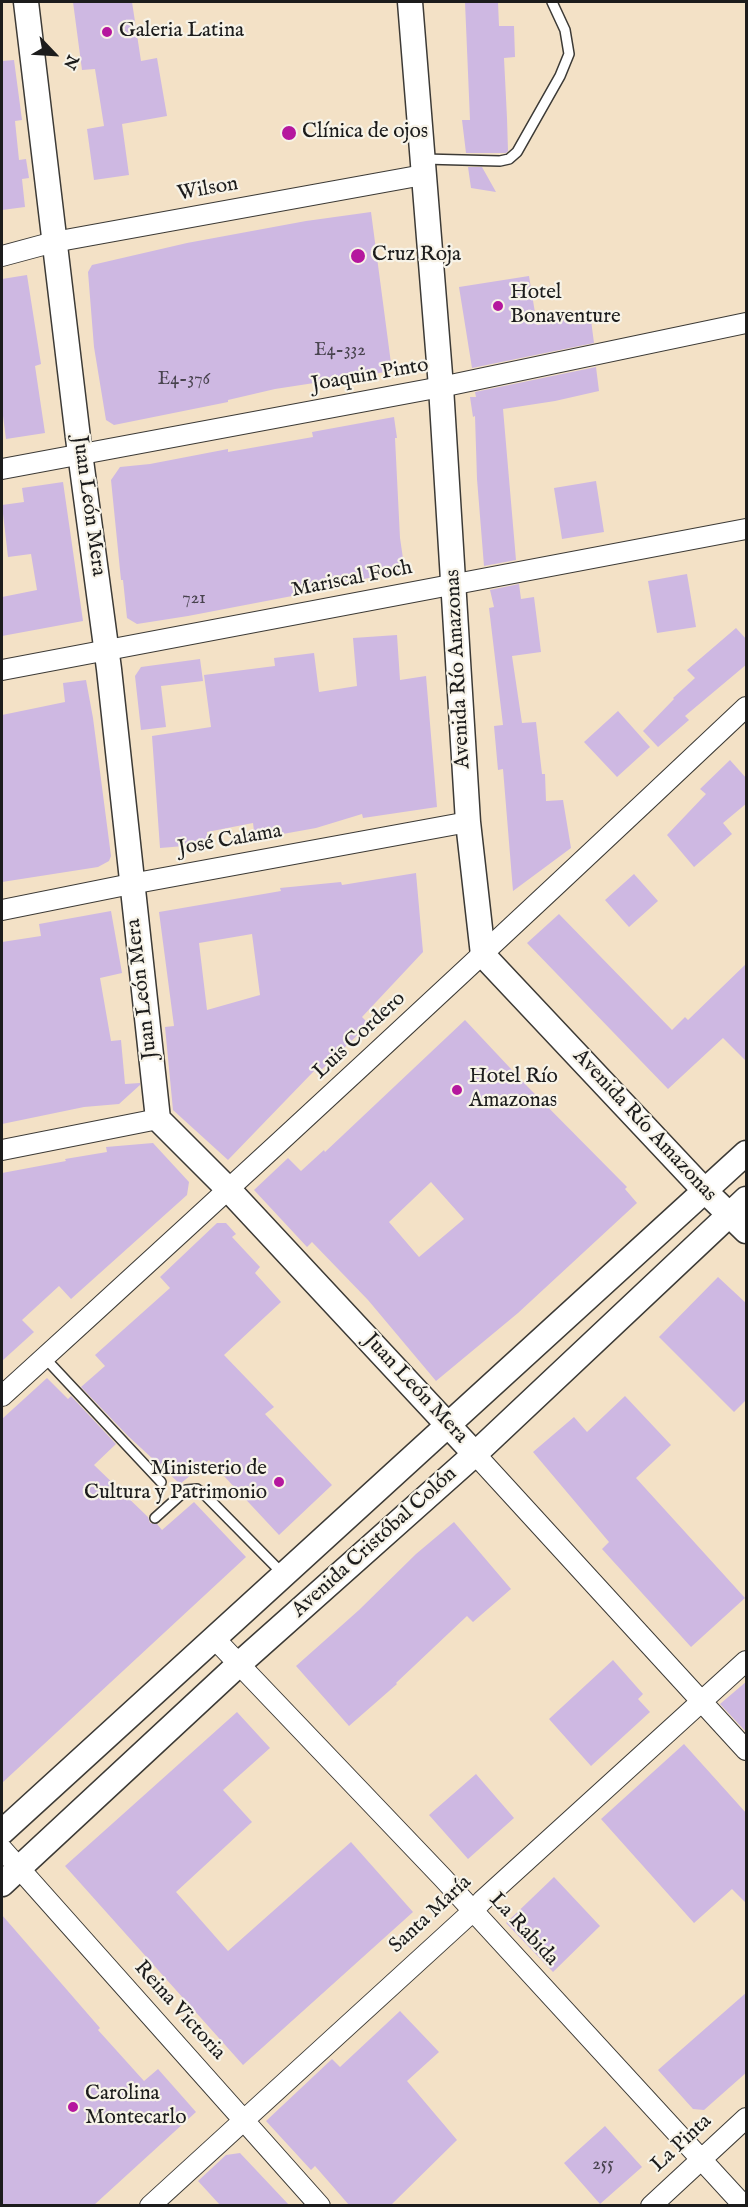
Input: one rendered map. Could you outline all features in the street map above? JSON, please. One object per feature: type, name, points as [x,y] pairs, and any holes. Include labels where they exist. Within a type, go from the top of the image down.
[{"type":"street","name":"Juan León Mera","points":[[26,2],[106,650],[158,1119],[229,1190],[449,1425],[747,1750]]},
{"type":"street","name":"Avenida Río Amazonas","points":[[410,2],[441,387],[468,822],[483,955],[705,1191],[738,1206],[747,1231]]},
{"type":"street","name":"Wilson","points":[[2,256],[54,242],[423,167]]},
{"type":"street","name":"Joaquin Pinto","points":[[2,469],[441,387],[747,323]]},
{"type":"street","name":"Mariscal Foch","points":[[2,670],[747,529]]},
{"type":"street","name":"Luis Cordero","points":[[2,1396],[229,1190],[747,707]]},
{"type":"street","name":"José Calama","points":[[2,910],[468,822]]},
{"type":"street","points":[[2,1150],[158,1119]]},
{"type":"street","name":"Avenida Cristóbal Colón","points":[[2,1832],[747,1153]]},
{"type":"street","name":"Avenida Cristóbal Colón","points":[[10,1876],[238,1665],[475,1454],[738,1206]]},
{"type":"street","name":"La Rabida","points":[[214,1638],[473,1911],[744,2205]]},
{"type":"street","name":"Santa María","points":[[150,2205],[473,1911],[482,1900],[747,1661]]},
{"type":"street","name":"Reina Victoria","points":[[2,1849],[10,1876],[244,2120],[320,2205]]},
{"type":"street","name":"La Pinta","points":[[651,2205],[747,2118]]},
{"type":"lane","points":[[423,167],[500,161],[509,159],[517,152],[560,76],[569,54],[565,30],[552,2]]},
{"type":"lane","points":[[44,1357],[161,1482]]},
{"type":"lane","points":[[155,1518],[186,1490],[197,1489],[284,1575]]},
{"type":"building","points":[[73,2],[132,2],[141,61],[157,58],[167,116],[122,124],[129,175],[94,180],[87,129],[104,126],[95,69],[82,70]]},
{"type":"building","points":[[465,2],[498,2],[499,26],[514,26],[515,57],[504,58],[508,151],[506,153],[466,153],[462,120],[470,120]]},
{"type":"building","points":[[14,60],[22,120],[15,121],[19,160],[26,159],[29,178],[22,179],[25,207],[2,210],[2,61]]},
{"type":"building","points":[[468,167],[482,167],[496,192],[471,188]]},
{"type":"building","points":[[371,212],[392,371],[275,389],[228,400],[228,402],[114,425],[106,420],[94,347],[88,272],[92,265],[187,243],[306,221]]},
{"type":"building","points":[[27,275],[41,364],[35,366],[45,433],[6,439],[2,408],[2,279]]},
{"type":"building","points":[[529,276],[537,325],[564,320],[565,322],[591,320],[594,343],[472,368],[459,287]]},
{"type":"building","points":[[596,367],[599,391],[503,409],[516,560],[484,566],[475,416],[473,417],[470,397],[476,397],[475,392]]},
{"type":"building","points":[[394,417],[397,438],[395,438],[400,538],[405,572],[188,616],[137,624],[127,618],[111,480],[120,467],[313,437],[312,432]]},
{"type":"building","points":[[596,481],[604,532],[562,539],[554,488]]},
{"type":"building","points":[[63,482],[83,621],[2,636],[2,597],[37,590],[31,554],[8,557],[2,505],[24,502],[22,488]]},
{"type":"building","points":[[687,574],[696,627],[657,633],[648,581]]},
{"type":"building","points":[[519,584],[521,599],[534,597],[541,652],[512,656],[522,723],[536,722],[542,774],[545,774],[546,801],[563,800],[571,848],[513,891],[503,769],[498,770],[494,726],[503,725],[489,608],[494,607],[490,590]]},
{"type":"building","points":[[736,628],[747,640],[747,664],[685,716],[689,720],[658,747],[643,731],[695,678],[687,670]]},
{"type":"building","points":[[397,635],[400,680],[426,676],[437,807],[363,818],[362,814],[316,828],[255,839],[253,823],[207,832],[208,844],[160,848],[152,736],[211,727],[204,675],[275,666],[274,658],[314,653],[319,692],[357,686],[353,638]]},
{"type":"building","points":[[200,659],[203,681],[161,686],[166,727],[141,730],[135,676],[141,667]]},
{"type":"building","points":[[86,680],[111,856],[109,861],[98,867],[2,882],[2,715],[65,702],[63,683]]},
{"type":"building","points":[[618,711],[650,747],[617,777],[584,742]]},
{"type":"building","points":[[730,760],[747,779],[747,803],[723,823],[732,834],[694,867],[667,835],[706,794],[700,789]]},
{"type":"building","points":[[416,873],[423,952],[362,1017],[369,1024],[317,1074],[314,1071],[228,1160],[173,1110],[165,1027],[174,1026],[159,912],[281,891],[280,888],[341,882],[342,885]],"holes":[[[252,934],[260,995],[207,1010],[199,943]]]},
{"type":"building","points":[[634,874],[658,901],[629,927],[605,900]]},
{"type":"building","points":[[111,911],[122,973],[100,978],[111,1041],[121,1040],[125,1084],[140,1083],[140,1085],[119,1104],[84,1107],[2,1124],[2,942],[41,936],[39,924]]},
{"type":"building","points":[[559,914],[672,1030],[685,1017],[688,1020],[747,963],[747,1062],[723,1038],[668,1089],[527,943]]},
{"type":"building","points":[[465,1020],[627,1187],[625,1189],[637,1203],[518,1313],[436,1381],[368,1300],[312,1242],[307,1247],[254,1190],[288,1158],[301,1171],[324,1150],[325,1152]],"holes":[[[431,1182],[464,1219],[419,1257],[389,1222]]]},
{"type":"building","points":[[153,1143],[189,1182],[187,1195],[71,1299],[59,1286],[22,1320],[34,1332],[2,1361],[2,1173],[107,1152],[106,1147]]},
{"type":"building","points":[[217,1223],[226,1223],[236,1234],[232,1237],[260,1267],[255,1273],[281,1302],[224,1355],[274,1407],[265,1414],[332,1485],[279,1535],[209,1460],[180,1484],[128,1436],[81,1387],[105,1366],[95,1355],[170,1288],[160,1277]]},
{"type":"building","points":[[718,1277],[747,1304],[747,1399],[734,1412],[659,1337]]},
{"type":"building","points":[[47,1378],[68,1399],[71,1396],[116,1444],[94,1465],[148,1517],[150,1523],[157,1524],[162,1530],[194,1502],[246,1557],[2,1783],[2,1419]]},
{"type":"building","points":[[625,1396],[671,1445],[636,1478],[745,1598],[691,1647],[602,1549],[609,1542],[533,1452],[574,1417],[587,1432]]},
{"type":"building","points":[[454,1522],[511,1589],[473,1622],[467,1616],[397,1684],[349,1726],[296,1666],[359,1610],[416,1554]]},
{"type":"building","points":[[613,1660],[643,1694],[638,1699],[650,1712],[591,1766],[549,1719]]},
{"type":"building","points":[[747,1681],[747,1733],[720,1704]]},
{"type":"building","points":[[237,1712],[270,1748],[223,1790],[252,1822],[176,1892],[228,1951],[351,1842],[413,1912],[243,2065],[65,1866]]},
{"type":"building","points":[[684,1744],[747,1814],[747,1904],[732,1889],[694,1923],[601,1819]]},
{"type":"building","points":[[476,1774],[514,1818],[468,1859],[429,1815]]},
{"type":"building","points":[[554,1877],[600,1926],[553,1972],[506,1923]]},
{"type":"building","points":[[2,1915],[100,2028],[98,2030],[144,2081],[158,2069],[196,2112],[94,2205],[2,2205]]},
{"type":"building","points":[[747,1992],[747,2072],[704,2110],[693,2109],[658,2070]]},
{"type":"building","points":[[400,2011],[439,2052],[407,2081],[457,2140],[391,2205],[349,2205],[315,2166],[311,2170],[266,2121],[332,2059],[340,2067]]},
{"type":"building","points":[[605,2126],[642,2167],[600,2204],[564,2163]]},
{"type":"building","points":[[240,2153],[289,2205],[220,2205],[198,2181],[226,2155]]},
{"type":"place","name":"Galeria Latina","points":[[107,32]]},
{"type":"place","name":"Clínica de ojos","points":[[289,133]]},
{"type":"place","name":"Cruz Roja","points":[[358,256]]},
{"type":"place","name":"Hotel Bonaventure","points":[[498,306]]},
{"type":"place","name":"Hotel Río Amazonas","points":[[457,1090]]},
{"type":"place","name":"Ministerio de Cultura y Patrimonio","points":[[279,1482]]},
{"type":"place","name":"Carolina Montecarlo","points":[[73,2107]]}]
